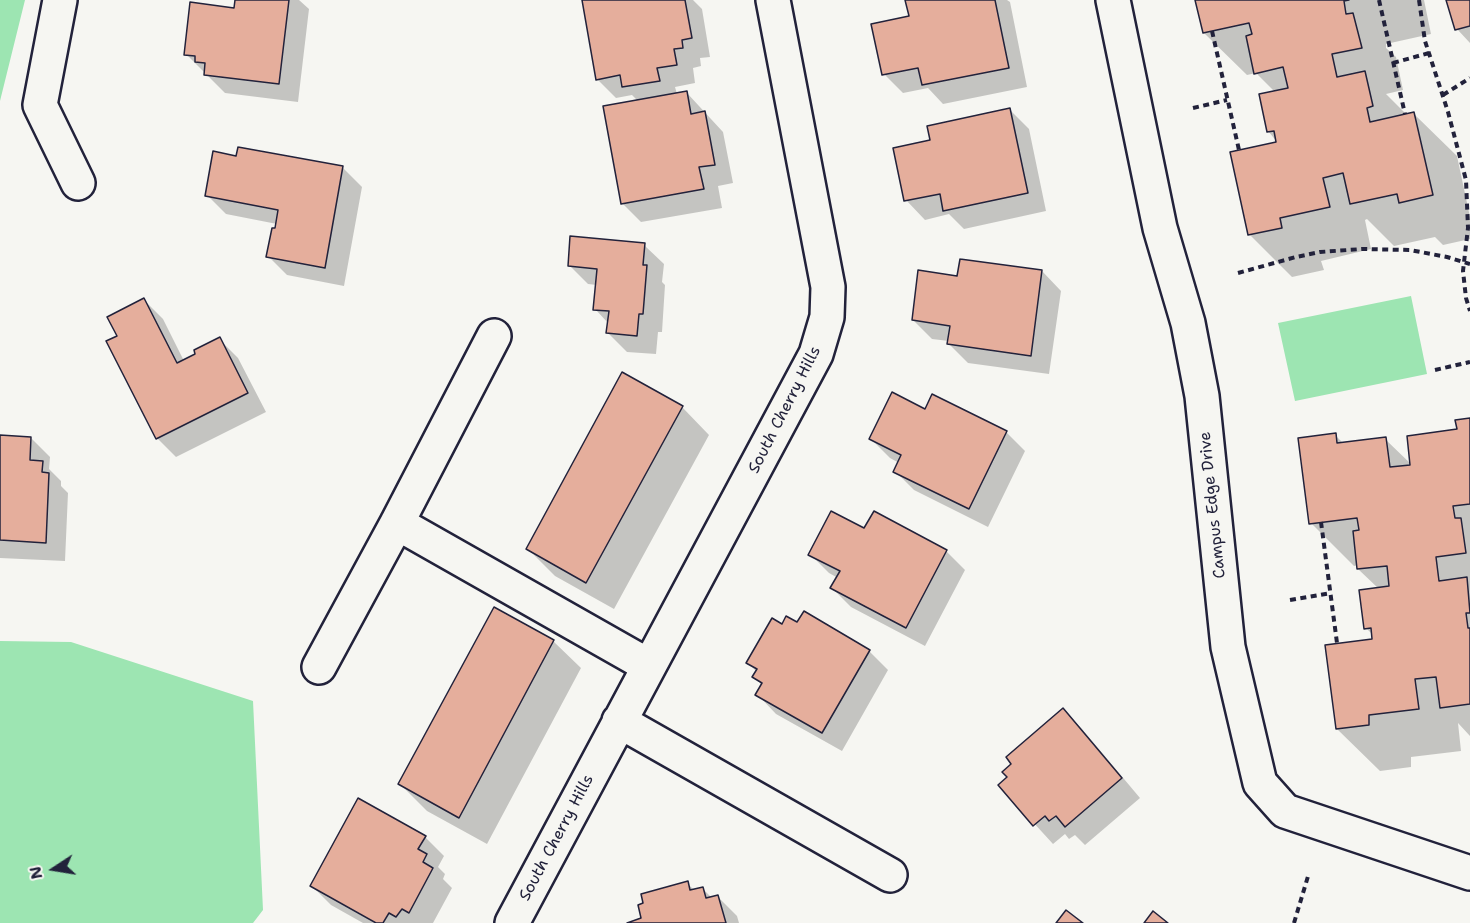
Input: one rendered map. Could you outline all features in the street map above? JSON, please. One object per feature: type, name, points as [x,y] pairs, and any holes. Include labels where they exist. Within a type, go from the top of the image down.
[{"type":"street","points":[[60,0],[40,105],[78,183]]},
{"type":"street","name":"South Cherry Hills","points":[[512,923],[816,354],[827,317],[828,287],[773,0]]},
{"type":"street","name":"Campus Edge Drive","points":[[1113,0],[1160,228],[1188,323],[1202,396],[1228,647],[1260,783],[1285,811],[1470,873]]},
{"type":"street","points":[[319,667],[398,524],[494,336]]},
{"type":"street","points":[[398,524],[649,666]]},
{"type":"street","points":[[619,722],[890,875]]},
{"type":"path","points":[[1379,0],[1405,114]]},
{"type":"path","points":[[1419,0],[1429,53],[1466,180],[1467,263],[1463,271],[1470,311]]},
{"type":"path","points":[[1212,31],[1239,150]]},
{"type":"path","points":[[1393,63],[1429,53]]},
{"type":"path","points":[[1443,95],[1470,78]]},
{"type":"path","points":[[1193,108],[1227,100]]},
{"type":"path","points":[[1238,273],[1320,252],[1362,249],[1410,250],[1467,263]]},
{"type":"path","points":[[1435,369],[1470,362]]},
{"type":"path","points":[[1321,522],[1337,643]]},
{"type":"path","points":[[1290,600],[1331,593]]},
{"type":"path","points":[[1294,923],[1309,873]]},
{"type":"green space","points":[[0,0],[25,0],[0,101]]},
{"type":"green space","points":[[1411,296],[1427,374],[1295,401],[1278,323]]},
{"type":"green space","points":[[0,641],[71,642],[253,701],[263,910],[253,923],[0,923]]},
{"type":"building","points":[[235,0],[289,0],[279,84],[204,75],[205,63],[195,62],[195,56],[184,55],[190,2],[234,8]]},
{"type":"building","points":[[582,0],[685,0],[692,38],[682,40],[683,48],[674,49],[677,65],[657,68],[660,81],[622,87],[620,75],[596,80]]},
{"type":"building","points":[[905,0],[995,0],[1009,68],[922,85],[918,68],[882,75],[871,24],[909,16]]},
{"type":"building","points":[[1195,0],[1349,0],[1344,1],[1346,14],[1353,13],[1362,48],[1332,54],[1337,77],[1365,71],[1373,106],[1367,108],[1370,122],[1414,112],[1433,195],[1399,203],[1397,194],[1350,204],[1343,173],[1323,178],[1330,207],[1280,218],[1282,228],[1248,235],[1230,152],[1276,142],[1274,131],[1267,132],[1259,94],[1288,88],[1283,67],[1254,74],[1246,36],[1252,34],[1249,23],[1203,33]]},
{"type":"building","points":[[1446,0],[1470,0],[1470,26],[1455,30]]},
{"type":"building","points":[[687,91],[691,114],[705,111],[715,165],[699,167],[704,189],[621,204],[603,106]]},
{"type":"building","points":[[1010,108],[1028,193],[943,211],[940,194],[904,201],[893,148],[930,140],[927,126]]},
{"type":"building","points":[[238,147],[343,166],[325,268],[266,257],[278,210],[205,196],[213,151],[236,156]]},
{"type":"building","points":[[570,236],[645,243],[643,265],[647,265],[643,314],[639,314],[637,336],[606,333],[609,311],[593,310],[597,269],[568,266]]},
{"type":"building","points":[[960,259],[1042,270],[1031,356],[947,344],[950,326],[912,320],[918,270],[957,276]]},
{"type":"building","points":[[144,298],[177,363],[195,354],[194,350],[220,337],[248,393],[156,439],[106,341],[117,336],[107,317]]},
{"type":"building","points":[[622,372],[683,406],[586,583],[526,549]]},
{"type":"building","points":[[892,392],[925,409],[932,394],[1007,431],[969,509],[893,472],[901,455],[869,439]]},
{"type":"building","points":[[1470,418],[1470,504],[1453,506],[1455,518],[1461,518],[1466,553],[1436,557],[1439,581],[1467,577],[1470,613],[1466,613],[1468,628],[1470,628],[1470,704],[1440,708],[1436,677],[1415,679],[1419,709],[1369,715],[1369,725],[1336,729],[1325,645],[1372,639],[1371,628],[1364,629],[1359,590],[1389,586],[1387,566],[1357,569],[1353,531],[1359,530],[1357,518],[1309,524],[1298,438],[1336,433],[1337,443],[1386,437],[1390,467],[1410,465],[1407,436],[1457,429],[1455,420]]},
{"type":"building","points":[[0,435],[31,437],[30,460],[43,461],[42,472],[49,473],[46,543],[0,540]]},
{"type":"building","points":[[831,511],[864,528],[874,511],[947,550],[906,628],[830,588],[840,571],[808,555]]},
{"type":"building","points":[[494,607],[554,640],[459,818],[398,784]]},
{"type":"building","points":[[804,611],[870,650],[822,733],[755,695],[762,683],[752,677],[757,669],[746,663],[772,618],[782,624],[786,616],[797,622]]},
{"type":"building","points":[[1063,708],[1122,778],[1065,827],[1056,816],[1049,821],[1045,816],[1033,826],[998,785],[1007,777],[1002,772],[1011,764],[1006,757]]},
{"type":"building","points":[[358,798],[426,836],[418,849],[427,854],[423,862],[433,868],[409,913],[402,909],[396,917],[389,913],[383,923],[376,923],[310,886]]},
{"type":"building","points":[[688,881],[690,890],[703,887],[706,898],[718,895],[726,923],[627,923],[641,918],[638,905],[643,903],[641,894]]},
{"type":"building","points":[[1066,910],[1083,923],[1056,923]]},
{"type":"building","points":[[1153,911],[1168,923],[1144,923]]}]
